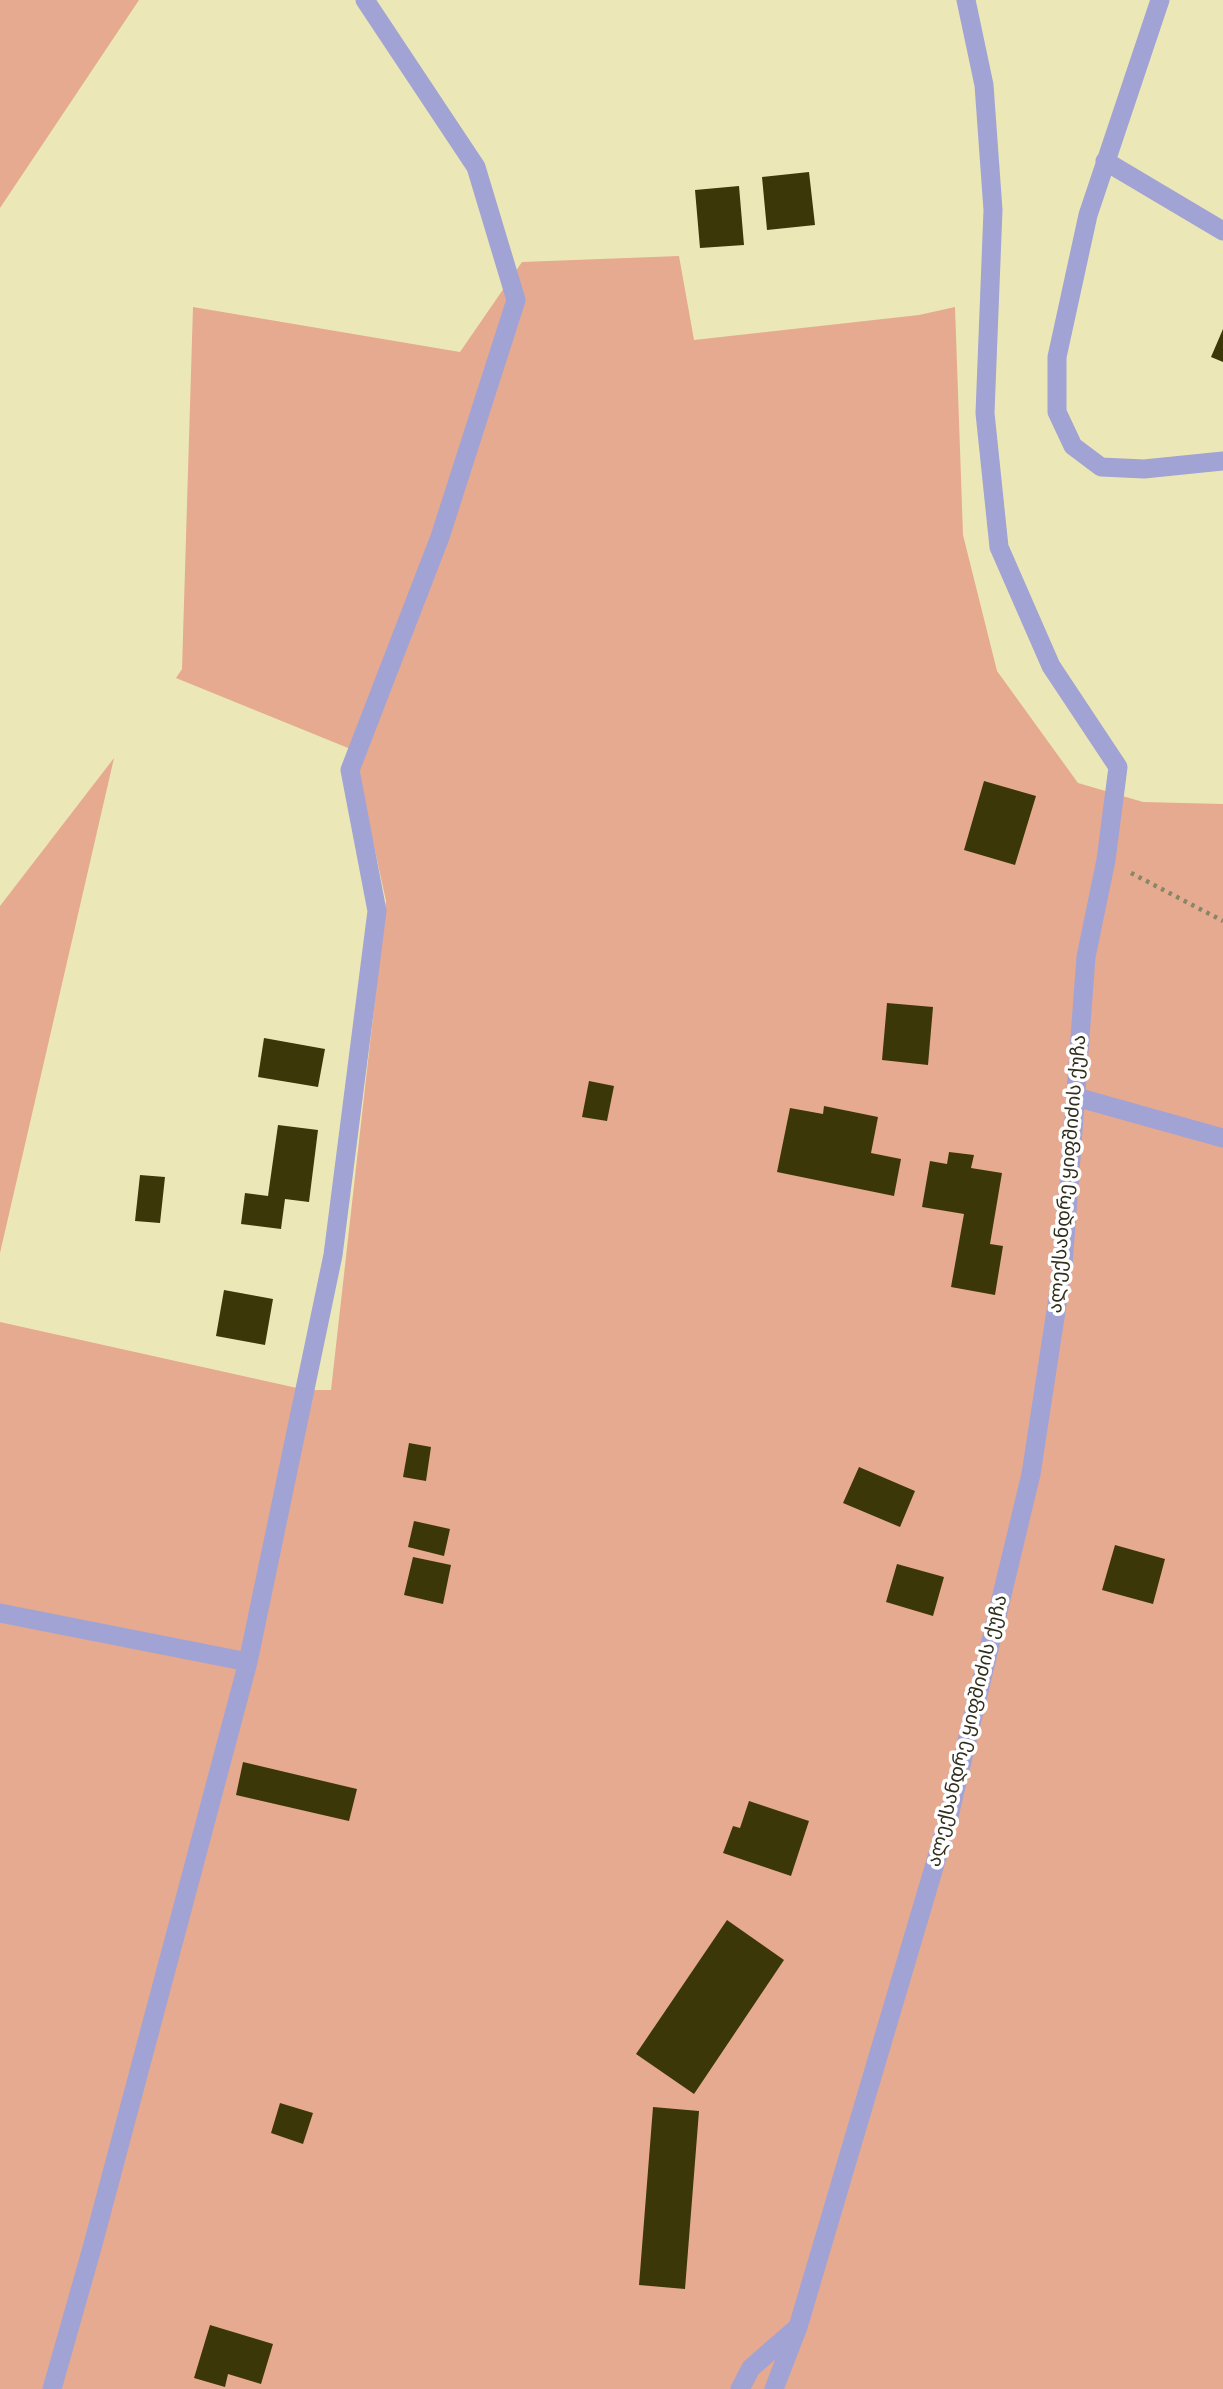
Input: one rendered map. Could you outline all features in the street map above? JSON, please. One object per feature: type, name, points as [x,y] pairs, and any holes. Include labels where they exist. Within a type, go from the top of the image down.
[{"type":"street","points":[[52,2389],[96,2235],[248,1662],[334,1255],[377,911],[350,770],[440,537],[516,300],[476,167],[365,0]]},
{"type":"street","name":"ალექსანდრე ყიფშიძის ქუჩა","points":[[774,2389],[798,2327],[948,1820],[1031,1474],[1063,1265],[1086,957],[1106,860],[1118,767],[1051,666],[999,547],[985,413],[993,210],[984,85],[966,0]]},
{"type":"street","points":[[1160,0],[1088,215],[1060,337],[1057,358],[1057,412],[1073,446],[1101,467],[1144,469],[1223,461]]},
{"type":"street","points":[[1105,161],[1223,231]]},
{"type":"street","points":[[1076,1097],[1223,1138]]},
{"type":"street","points":[[0,1613],[248,1662]]},
{"type":"street","points":[[740,2389],[751,2368],[798,2327]]},
{"type":"path","points":[[1106,860],[1223,921]]},
{"type":"shaded area","points":[[0,0],[139,0],[0,208]]},
{"type":"shaded area","points":[[679,256],[694,340],[919,315],[955,307],[963,535],[997,671],[1078,783],[1143,802],[1223,804],[1223,2389],[0,2389],[0,1322],[306,1390],[331,1390],[386,901],[353,750],[176,678],[182,669],[193,307],[460,352],[522,262]]},
{"type":"shaded area","points":[[114,758],[0,1253],[0,906]]},
{"type":"building","points":[[809,172],[815,225],[767,230],[762,177]]},
{"type":"building","points":[[739,186],[744,245],[700,248],[695,190]]},
{"type":"building","points":[[1223,329],[1223,362],[1211,357]]},
{"type":"building","points":[[984,781],[1036,796],[1015,865],[964,850]]},
{"type":"building","points":[[887,1003],[933,1007],[928,1065],[882,1060]]},
{"type":"building","points":[[264,1038],[325,1049],[318,1087],[258,1077]]},
{"type":"building","points":[[589,1081],[614,1086],[607,1121],[582,1117]]},
{"type":"building","points":[[824,1106],[878,1117],[871,1153],[901,1159],[894,1196],[777,1172],[790,1108],[823,1114]]},
{"type":"building","points":[[278,1125],[318,1130],[309,1202],[285,1199],[281,1229],[241,1224],[245,1193],[268,1196]]},
{"type":"building","points":[[949,1152],[974,1155],[971,1168],[1002,1173],[990,1244],[1003,1246],[995,1295],[951,1287],[964,1214],[922,1207],[930,1161],[947,1164]]},
{"type":"building","points":[[140,1175],[165,1177],[160,1223],[135,1221]]},
{"type":"building","points":[[224,1290],[273,1299],[265,1345],[216,1336]]},
{"type":"building","points":[[409,1443],[431,1447],[426,1481],[403,1477]]},
{"type":"building","points":[[859,1467],[915,1491],[900,1527],[843,1503]]},
{"type":"building","points":[[414,1521],[450,1529],[444,1556],[408,1547]]},
{"type":"building","points":[[1115,1545],[1165,1559],[1153,1604],[1102,1590]]},
{"type":"building","points":[[413,1557],[451,1565],[443,1604],[404,1595]]},
{"type":"building","points":[[897,1564],[944,1577],[933,1616],[886,1602]]},
{"type":"building","points":[[243,1762],[357,1789],[349,1821],[236,1795]]},
{"type":"building","points":[[749,1801],[809,1821],[791,1876],[723,1853],[733,1826],[740,1828]]},
{"type":"building","points":[[727,1920],[784,1960],[694,2094],[636,2054]]},
{"type":"building","points":[[280,2103],[313,2113],[303,2144],[271,2133]]},
{"type":"building","points":[[653,2107],[699,2111],[685,2289],[639,2285]]},
{"type":"building","points":[[210,2325],[273,2344],[261,2384],[228,2374],[225,2387],[194,2378]]}]
